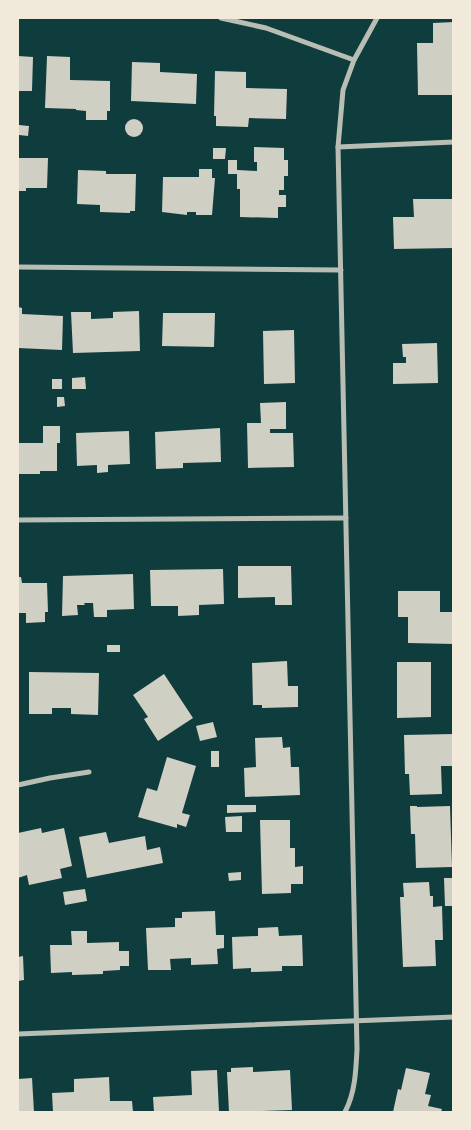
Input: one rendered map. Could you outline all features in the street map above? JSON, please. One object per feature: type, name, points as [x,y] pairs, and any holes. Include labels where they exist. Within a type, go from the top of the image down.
[{"type":"street","points":[[221,18],[266,28],[354,60]]},
{"type":"street","points":[[345,1112],[353,1090],[356,1070],[356,1022],[338,148],[343,90],[354,60],[377,18]]},
{"type":"street","points":[[338,148],[454,142]]},
{"type":"street","points":[[18,267],[341,270]]},
{"type":"street","points":[[18,520],[346,518]]},
{"type":"street","points":[[18,785],[88,772]]},
{"type":"street","points":[[18,1034],[454,1017]]},
{"type":"building","points":[[454,22],[454,95],[418,95],[417,43],[433,43],[433,23]]},
{"type":"building","points":[[18,56],[33,57],[32,91],[18,91]]},
{"type":"building","points":[[47,56],[70,57],[70,80],[110,81],[110,111],[107,111],[107,120],[86,120],[86,111],[76,109],[45,108]]},
{"type":"building","points":[[132,62],[160,63],[160,72],[197,74],[196,104],[131,101]]},
{"type":"building","points":[[215,71],[246,72],[246,88],[287,89],[286,119],[249,118],[248,127],[216,126],[216,116],[214,116]]},
{"type":"building","points":[[134,119],[140,122],[143,128],[140,134],[134,137],[128,134],[125,128],[128,122]]},
{"type":"building","points":[[19,125],[29,126],[28,136],[19,135]]},
{"type":"building","points":[[254,147],[284,148],[284,160],[288,160],[288,176],[284,176],[284,190],[279,190],[279,195],[286,195],[286,207],[278,207],[278,218],[240,217],[240,189],[237,189],[237,174],[228,174],[228,160],[237,160],[237,170],[257,171],[257,162],[254,162]]},
{"type":"building","points":[[213,148],[226,148],[225,159],[213,159]]},
{"type":"building","points":[[18,158],[48,158],[47,188],[26,188],[26,191],[18,191]]},
{"type":"building","points":[[199,169],[212,169],[212,178],[215,178],[212,215],[196,215],[196,212],[187,212],[187,215],[162,212],[163,177],[199,177]]},
{"type":"building","points":[[78,170],[106,171],[106,174],[136,174],[135,211],[130,211],[130,213],[100,212],[100,205],[77,204]]},
{"type":"building","points":[[413,199],[454,199],[454,248],[394,249],[393,217],[414,217]]},
{"type":"building","points":[[18,307],[22,308],[22,314],[63,316],[62,350],[18,348]]},
{"type":"building","points":[[139,311],[140,351],[73,353],[71,312],[91,312],[91,319],[113,318],[113,312]]},
{"type":"building","points":[[163,313],[215,313],[214,347],[162,346]]},
{"type":"building","points":[[294,330],[295,383],[264,384],[263,331]]},
{"type":"building","points":[[437,343],[438,383],[393,384],[393,363],[406,363],[406,357],[403,357],[402,344]]},
{"type":"building","points":[[85,377],[86,389],[72,389],[72,378]]},
{"type":"building","points":[[52,379],[62,379],[62,389],[52,389]]},
{"type":"building","points":[[57,397],[64,397],[65,406],[57,407]]},
{"type":"building","points":[[286,402],[286,429],[270,429],[270,433],[293,433],[294,467],[248,468],[247,423],[261,423],[260,403]]},
{"type":"building","points":[[43,426],[60,426],[60,443],[57,443],[57,471],[40,471],[40,474],[18,474],[18,443],[43,443]]},
{"type":"building","points":[[220,428],[221,462],[183,463],[183,468],[156,469],[155,432]]},
{"type":"building","points":[[129,431],[130,464],[108,465],[108,472],[97,473],[97,465],[77,466],[76,433]]},
{"type":"building","points":[[238,566],[291,566],[292,605],[275,605],[275,597],[238,598]]},
{"type":"building","points":[[223,569],[224,604],[199,605],[199,615],[178,616],[178,606],[151,606],[150,570]]},
{"type":"building","points":[[133,574],[134,609],[107,610],[107,617],[94,617],[93,603],[84,603],[85,605],[77,605],[78,615],[62,616],[63,576]]},
{"type":"building","points":[[18,577],[21,577],[22,583],[47,583],[48,612],[45,612],[45,622],[26,623],[26,613],[18,613]]},
{"type":"building","points":[[398,591],[440,591],[440,612],[454,612],[454,644],[408,643],[408,617],[398,617]]},
{"type":"building","points":[[107,645],[120,645],[120,652],[107,652]]},
{"type":"building","points":[[287,661],[288,686],[298,686],[298,707],[262,708],[262,705],[253,705],[252,663]]},
{"type":"building","points":[[397,662],[431,662],[431,717],[397,718]]},
{"type":"building","points":[[29,672],[99,673],[98,715],[71,714],[71,708],[52,708],[52,714],[29,714]]},
{"type":"building","points":[[164,674],[193,718],[158,741],[144,719],[148,717],[133,695]]},
{"type":"building","points":[[213,722],[217,737],[200,741],[196,726]]},
{"type":"building","points":[[454,734],[454,766],[441,766],[442,794],[410,795],[409,774],[405,774],[404,735]]},
{"type":"building","points":[[282,737],[283,748],[290,747],[291,767],[299,767],[300,795],[245,797],[244,768],[256,767],[255,738]]},
{"type":"building","points":[[211,751],[219,751],[219,767],[211,767]]},
{"type":"building","points":[[167,757],[196,766],[182,813],[190,815],[186,827],[177,824],[177,828],[138,817],[147,788],[157,791]]},
{"type":"building","points":[[227,805],[256,805],[256,812],[227,813]]},
{"type":"building","points":[[410,806],[450,806],[452,867],[416,868],[415,834],[411,834]]},
{"type":"building","points":[[242,816],[242,832],[226,832],[225,817]]},
{"type":"building","points":[[260,820],[290,820],[290,848],[295,848],[295,867],[303,866],[303,884],[291,884],[291,893],[262,894]]},
{"type":"building","points":[[41,828],[42,833],[64,828],[72,866],[60,869],[62,878],[29,885],[27,875],[18,878],[18,833]]},
{"type":"building","points":[[106,832],[109,843],[145,836],[147,850],[160,847],[163,863],[87,878],[79,837]]},
{"type":"building","points":[[241,872],[241,880],[229,881],[228,873]]},
{"type":"building","points":[[444,878],[454,878],[454,906],[445,906]]},
{"type":"building","points":[[429,882],[430,896],[433,896],[433,907],[442,906],[443,940],[435,940],[436,966],[403,967],[400,897],[404,897],[403,883]]},
{"type":"building","points":[[85,889],[87,901],[65,905],[63,892]]},
{"type":"building","points":[[215,911],[216,935],[224,935],[224,948],[217,949],[218,964],[191,965],[191,958],[170,959],[171,970],[148,970],[146,928],[175,927],[175,918],[182,918],[182,912]]},
{"type":"building","points":[[278,927],[279,936],[302,935],[303,966],[282,966],[282,971],[251,972],[251,968],[233,969],[232,937],[258,936],[258,928]]},
{"type":"building","points":[[71,931],[87,931],[87,943],[119,942],[119,951],[129,951],[129,966],[120,966],[120,970],[103,971],[103,974],[72,975],[72,972],[51,973],[50,945],[72,945]]},
{"type":"building","points":[[23,956],[24,980],[18,981],[18,957]]},
{"type":"building","points":[[253,1067],[253,1072],[290,1070],[292,1110],[229,1112],[227,1072],[231,1072],[231,1068]]},
{"type":"building","points":[[406,1068],[430,1073],[425,1094],[431,1095],[428,1106],[442,1109],[441,1112],[393,1112],[398,1089],[401,1090]]},
{"type":"building","points":[[217,1070],[219,1112],[154,1112],[153,1097],[192,1095],[191,1071]]},
{"type":"building","points":[[109,1077],[110,1101],[132,1101],[133,1112],[53,1112],[52,1093],[74,1092],[74,1079]]},
{"type":"building","points":[[32,1078],[34,1112],[18,1112],[18,1079]]}]
